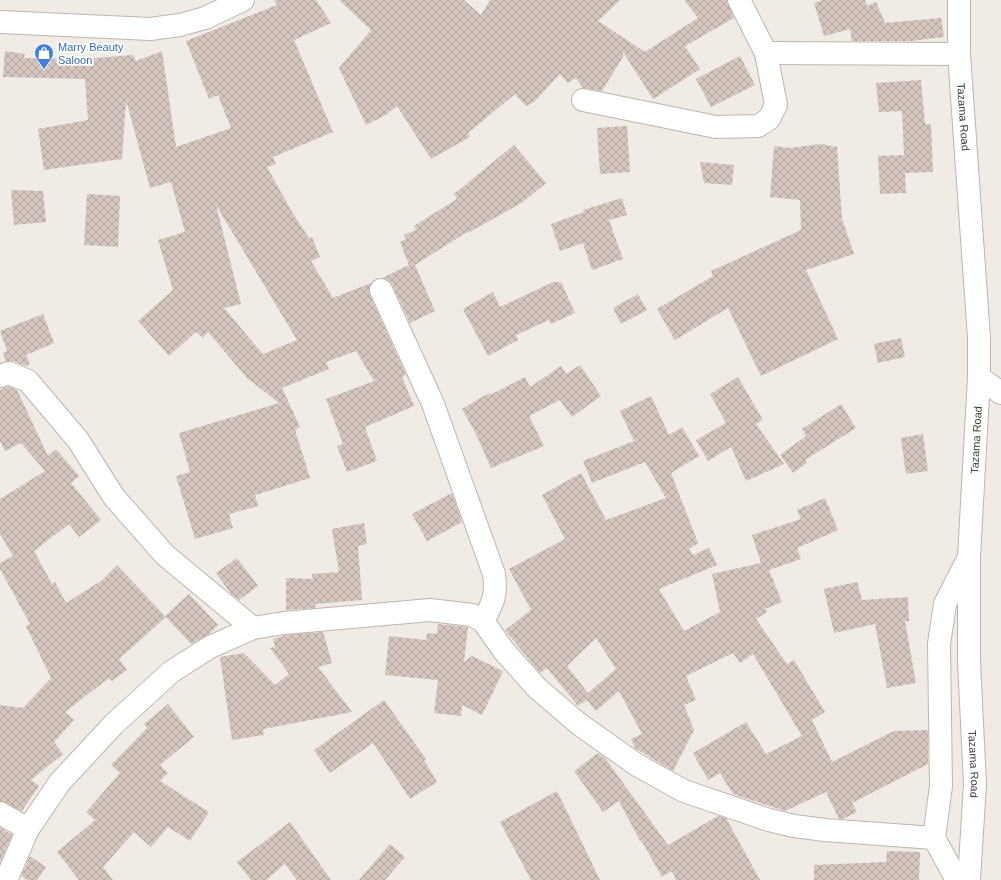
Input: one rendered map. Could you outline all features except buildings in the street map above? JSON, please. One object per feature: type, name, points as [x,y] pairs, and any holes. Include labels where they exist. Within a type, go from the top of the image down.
[{"type":"street","points":[[0,22],[150,29],[180,25],[205,18],[243,0]]},
{"type":"street","points":[[583,100],[716,127],[758,126],[769,119],[776,105],[766,53],[738,0]]},
{"type":"street","name":"Tazama Road","points":[[959,0],[959,54],[979,330],[979,378],[969,557],[969,662],[975,784],[969,880]]},
{"type":"street","points":[[766,53],[959,54]]},
{"type":"street","points":[[381,290],[433,404],[494,574],[496,587],[494,601],[483,621]]},
{"type":"street","points":[[0,376],[9,373],[28,381],[78,440],[114,497],[165,555],[253,628]]},
{"type":"street","points":[[979,378],[1001,393]]},
{"type":"street","points":[[957,880],[934,838],[941,786],[939,644],[945,604],[969,557]]},
{"type":"street","points":[[6,880],[28,829],[60,782],[114,724],[171,672],[210,647],[253,628],[284,623],[430,610],[472,615],[483,621],[504,651],[537,688],[567,713],[638,765],[684,791],[769,820],[794,826],[825,830],[934,838]]},
{"type":"street","points":[[0,813],[28,829]]},
{"type":"place","name":"Marry Beauty Saloon","points":[[44,70]]}]
